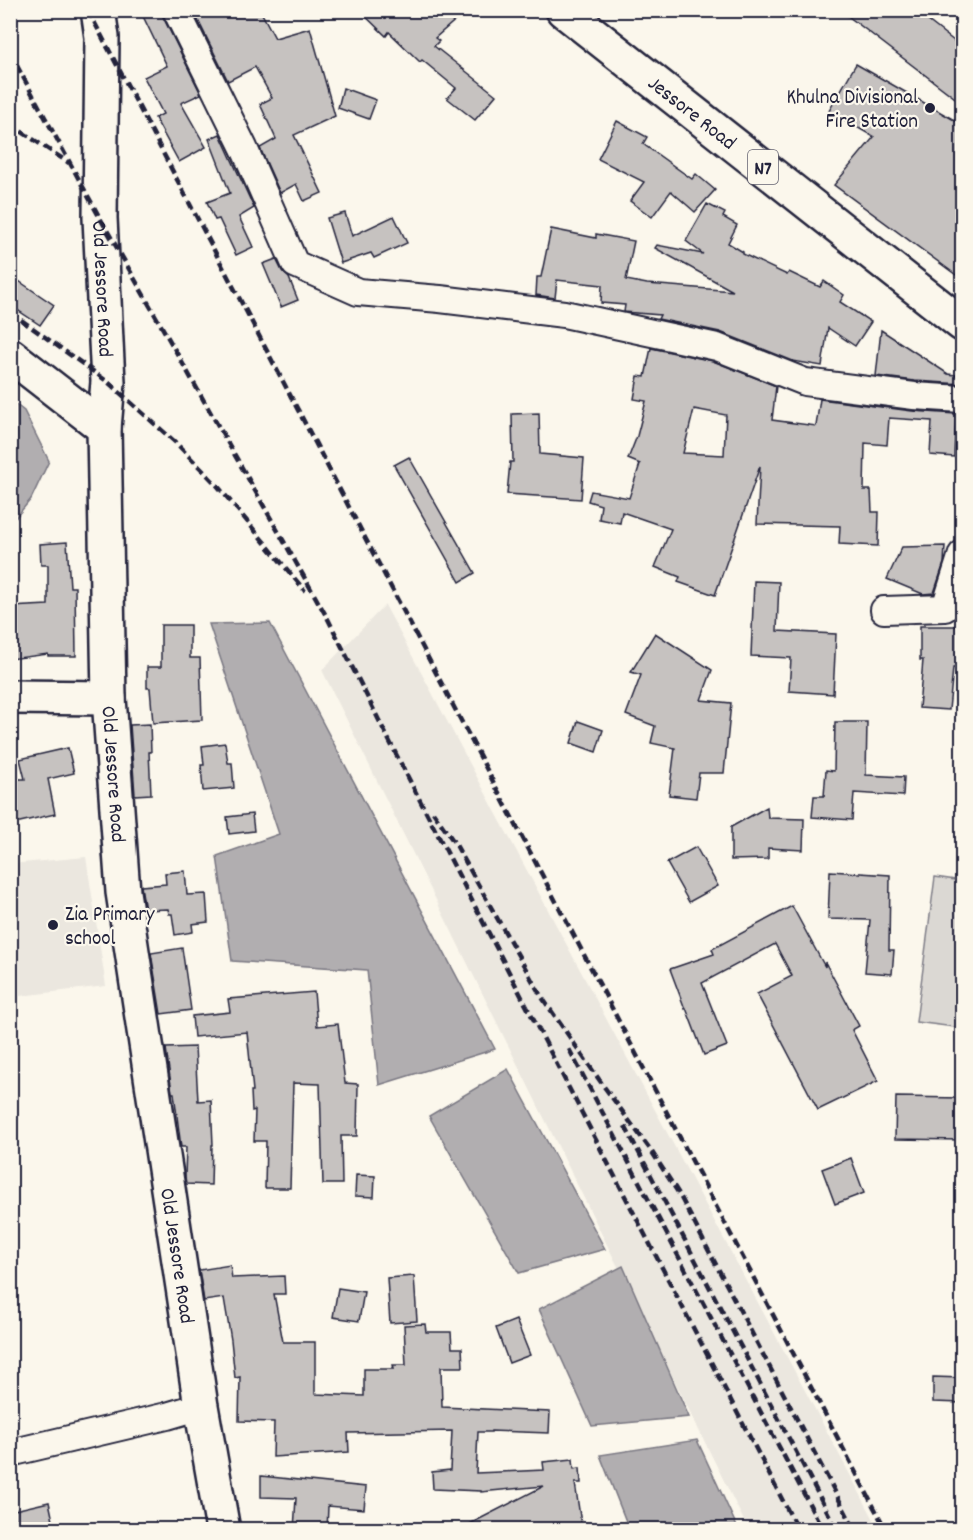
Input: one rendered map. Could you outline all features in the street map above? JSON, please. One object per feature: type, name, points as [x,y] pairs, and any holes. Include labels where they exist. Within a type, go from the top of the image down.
[{"type":"main road","name":"Old Jessore Road","points":[[98,10],[102,37],[100,218],[108,382],[104,428],[109,698],[123,892],[222,1530]]},
{"type":"main road","name":"Jessore Road","points":[[563,10],[963,324]]},
{"type":"main road","points":[[10,355],[104,428]]},
{"type":"main road","points":[[10,696],[109,698]]},
{"type":"street","points":[[176,10],[244,148],[295,264],[358,292],[564,314],[717,347],[805,381],[914,396],[963,399]]},
{"type":"street","points":[[884,610],[945,608],[963,554]]},
{"type":"street","points":[[10,1453],[201,1406]]},
{"type":"shaded area","points":[[10,400],[24,411],[49,461],[31,499],[12,522],[10,522]]},
{"type":"shaded area","points":[[385,605],[879,1529],[748,1529],[322,670]]},
{"type":"shaded area","points":[[270,623],[495,1049],[379,1085],[367,970],[232,961],[217,856],[279,834],[209,624]]},
{"type":"shaded area","name":"Zia Primary school","points":[[86,857],[106,986],[11,997],[11,864]]},
{"type":"shaded area","points":[[935,877],[962,881],[962,1028],[916,1022]]},
{"type":"shaded area","points":[[508,1069],[605,1249],[519,1273],[429,1116]]},
{"type":"shaded area","points":[[623,1266],[689,1417],[592,1426],[539,1309]]},
{"type":"shaded area","points":[[697,1440],[738,1529],[629,1529],[600,1455]]},
{"type":"building","points":[[140,10],[161,10],[201,94],[181,103],[206,147],[179,162],[155,118],[163,114],[144,77],[167,66]]},
{"type":"building","points":[[193,10],[260,10],[275,38],[310,28],[335,116],[294,135],[322,193],[304,201],[296,184],[280,193],[260,148],[276,139],[260,104],[272,98],[255,67],[228,81]]},
{"type":"building","points":[[359,10],[467,10],[435,38],[439,41],[434,46],[496,95],[475,120],[447,98],[456,88],[422,60],[420,62],[389,32],[386,36]]},
{"type":"building","points":[[840,10],[914,10],[963,48],[963,104]]},
{"type":"building","name":"Khulna Divisional Fire Station","points":[[856,64],[963,125],[963,280],[834,185],[874,137],[829,111]]},
{"type":"building","points":[[343,88],[376,100],[369,119],[338,108]]},
{"type":"building","points":[[617,121],[647,137],[643,144],[692,179],[696,174],[715,190],[695,212],[671,191],[652,217],[630,201],[644,182],[598,159]]},
{"type":"building","points":[[220,134],[254,208],[239,217],[253,247],[236,255],[219,219],[215,220],[207,202],[230,193],[209,139]]},
{"type":"building","points":[[707,204],[725,213],[723,217],[737,225],[728,243],[743,254],[787,275],[789,272],[820,287],[824,281],[844,295],[840,302],[871,322],[855,346],[828,328],[822,366],[793,361],[720,332],[658,319],[660,315],[624,312],[625,305],[601,303],[602,285],[557,280],[555,298],[536,295],[537,277],[541,277],[551,229],[596,238],[596,234],[634,241],[626,280],[647,284],[733,291],[655,248],[657,245],[703,254],[686,241]]},
{"type":"building","points":[[345,213],[352,236],[394,216],[407,243],[374,258],[371,253],[341,263],[327,218]]},
{"type":"building","points":[[276,259],[282,271],[289,278],[298,300],[281,307],[263,264]]},
{"type":"building","points":[[10,275],[54,305],[40,325],[10,305]]},
{"type":"building","points":[[881,330],[948,374],[963,376],[963,384],[876,376]]},
{"type":"building","points":[[651,348],[713,361],[776,386],[772,420],[816,426],[820,399],[912,411],[956,414],[954,457],[930,455],[932,421],[889,418],[887,445],[865,443],[864,490],[871,490],[872,512],[879,512],[878,546],[839,544],[840,526],[757,524],[760,466],[715,595],[678,582],[680,577],[655,567],[671,529],[622,512],[620,523],[599,519],[601,505],[588,501],[591,491],[629,498],[640,464],[628,459],[646,401],[634,399],[638,376],[645,377]],"holes":[[[694,409],[726,415],[724,455],[683,453]]]},
{"type":"building","points":[[539,413],[540,454],[584,458],[581,499],[507,494],[510,462],[513,462],[512,414]]},
{"type":"building","points":[[409,457],[475,573],[460,582],[394,465]]},
{"type":"building","points":[[67,542],[70,587],[75,587],[76,656],[48,656],[48,654],[10,659],[10,607],[48,605],[48,565],[41,565],[40,544]]},
{"type":"building","points":[[945,546],[944,563],[934,593],[923,594],[887,579],[902,547]]},
{"type":"building","points":[[754,581],[779,582],[777,631],[836,634],[833,694],[789,691],[791,658],[751,656]]},
{"type":"building","points":[[161,625],[190,625],[190,658],[200,658],[202,720],[153,723],[150,688],[147,688],[147,667],[161,667]]},
{"type":"building","points":[[920,626],[963,626],[963,668],[953,668],[949,710],[919,708],[923,660],[920,660]]},
{"type":"building","points":[[655,633],[712,670],[701,700],[731,703],[724,773],[699,773],[696,798],[669,795],[675,748],[651,743],[655,726],[626,715],[641,675],[631,672]]},
{"type":"building","points":[[578,721],[603,730],[596,752],[571,743]]},
{"type":"building","points":[[835,722],[867,722],[866,775],[904,777],[903,796],[854,793],[852,820],[812,817],[814,796],[824,796],[826,770],[834,771]]},
{"type":"building","points":[[150,724],[151,794],[135,795],[130,725]]},
{"type":"building","points":[[225,743],[228,763],[232,763],[234,788],[203,791],[202,746]]},
{"type":"building","points":[[68,748],[74,773],[48,779],[55,814],[11,824],[10,779],[25,779],[20,759]]},
{"type":"building","points":[[767,807],[768,818],[804,819],[803,850],[768,848],[768,859],[731,860],[731,827]]},
{"type":"building","points":[[252,814],[254,831],[229,834],[227,817]]},
{"type":"building","points":[[696,847],[718,886],[689,902],[667,863]]},
{"type":"building","points":[[185,871],[187,895],[206,894],[208,922],[192,924],[193,932],[175,935],[172,914],[169,914],[168,909],[145,910],[141,886],[166,884],[165,873]]},
{"type":"building","points":[[830,871],[890,875],[889,950],[894,950],[892,974],[865,972],[870,920],[828,919]]},
{"type":"building","points":[[792,906],[859,1026],[852,1030],[878,1081],[818,1110],[757,994],[792,976],[775,944],[702,983],[727,1046],[704,1055],[670,969],[714,954],[712,949]]},
{"type":"building","points":[[182,948],[191,1010],[161,1014],[151,953]]},
{"type":"building","points":[[314,992],[317,1026],[338,1024],[345,1083],[358,1084],[357,1136],[341,1136],[342,1184],[323,1184],[320,1084],[293,1083],[290,1188],[265,1188],[266,1141],[254,1141],[255,1110],[252,1111],[251,1091],[253,1091],[247,1032],[194,1037],[192,1016],[230,1012],[228,999]]},
{"type":"building","points":[[195,1047],[198,1101],[211,1100],[213,1145],[211,1185],[186,1184],[186,1147],[181,1147],[166,1048]]},
{"type":"building","points":[[896,1097],[963,1098],[963,1140],[895,1139]]},
{"type":"building","points":[[851,1158],[864,1193],[835,1204],[822,1169]]},
{"type":"building","points":[[356,1175],[375,1176],[374,1197],[355,1196]]},
{"type":"building","points":[[230,1265],[232,1278],[284,1276],[285,1294],[274,1294],[283,1342],[315,1342],[315,1394],[364,1396],[364,1369],[394,1369],[393,1365],[406,1365],[404,1325],[425,1324],[426,1332],[451,1332],[452,1348],[462,1348],[463,1367],[441,1367],[442,1407],[550,1412],[549,1433],[478,1432],[476,1473],[544,1470],[543,1462],[573,1459],[574,1469],[580,1468],[581,1483],[575,1483],[582,1530],[458,1530],[544,1486],[481,1492],[433,1489],[432,1472],[450,1470],[452,1431],[348,1433],[349,1452],[273,1457],[274,1422],[239,1421],[240,1377],[235,1378],[224,1298],[204,1301],[199,1270]]},
{"type":"building","points":[[414,1276],[417,1321],[390,1323],[387,1278]]},
{"type":"building","points":[[338,1288],[364,1292],[359,1321],[333,1317]]},
{"type":"building","points":[[516,1320],[530,1355],[509,1363],[496,1328]]},
{"type":"building","points":[[933,1377],[963,1378],[963,1403],[933,1402]]},
{"type":"building","points":[[261,1476],[366,1487],[364,1509],[328,1506],[327,1530],[294,1530],[296,1498],[261,1497]]},
{"type":"building","points":[[49,1502],[55,1530],[10,1530],[10,1511]]},
{"type":"railway","points":[[88,10],[886,1530]]},
{"type":"railway","points":[[10,53],[100,218],[328,619],[798,1530]]},
{"type":"railway","points":[[10,124],[69,163]]},
{"type":"railway","points":[[10,312],[108,382],[175,442],[216,484],[305,591]]},
{"type":"railway","points":[[433,812],[456,845],[541,996],[650,1149],[679,1194],[855,1530]]},
{"type":"railway","points":[[569,1049],[823,1530]]},
{"type":"railway","points":[[625,1126],[837,1530]]},
{"type":"place","name":"Khulna Divisional Fire Station","points":[[930,108]]},
{"type":"place","name":"Zia Primary school","points":[[53,925]]}]
